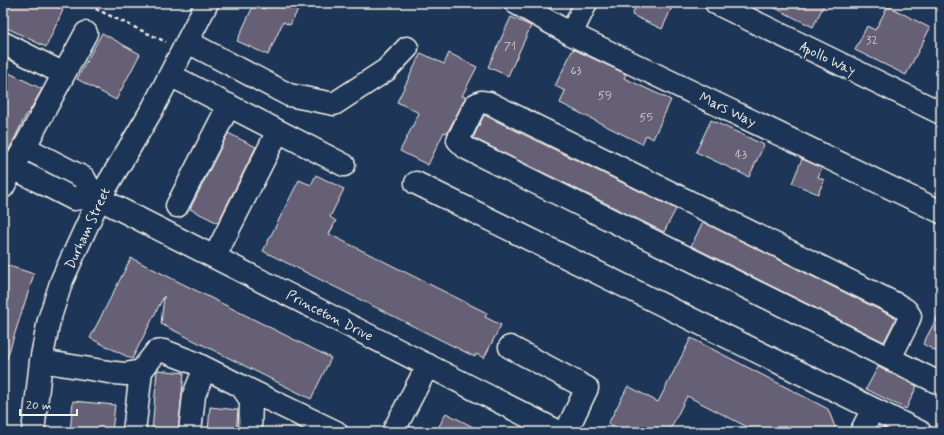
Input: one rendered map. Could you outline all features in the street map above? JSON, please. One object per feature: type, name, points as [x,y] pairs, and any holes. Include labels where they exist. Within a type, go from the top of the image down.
[{"type":"street","name":"Durham Street","points":[[33,432],[41,361],[49,320],[62,280],[97,197],[170,75],[207,3]]},
{"type":"street","points":[[571,34],[586,3]]},
{"type":"street","name":"Apollo Way","points":[[716,3],[941,113]]},
{"type":"street","name":"Mars Way","points":[[516,4],[571,34],[941,212]]},
{"type":"street","points":[[3,187],[8,167],[24,147],[86,33]]},
{"type":"street","points":[[3,43],[64,74]]},
{"type":"street","points":[[185,46],[289,95],[334,104],[386,70],[407,48]]},
{"type":"street","points":[[170,75],[344,165]]},
{"type":"street","points":[[890,358],[909,319],[908,313],[902,307],[489,103],[481,102],[475,105],[458,140],[466,148],[941,384]]},
{"type":"street","points":[[177,206],[229,106]]},
{"type":"street","points":[[215,256],[278,131]]},
{"type":"street","points":[[8,167],[74,199],[97,197],[84,178],[24,147]]},
{"type":"street","points":[[416,183],[920,432]]},
{"type":"street","name":"Princeton Drive","points":[[97,197],[559,432]]},
{"type":"street","points":[[510,347],[587,388],[566,432]]},
{"type":"street","points":[[134,432],[141,371],[156,352],[164,351],[205,368],[336,432]]},
{"type":"street","points":[[41,361],[115,373],[126,374],[141,371]]},
{"type":"street","points":[[393,432],[428,365]]},
{"type":"street","points":[[190,432],[194,395],[205,368]]},
{"type":"street","points":[[241,386],[251,400],[250,432]]},
{"type":"street","points":[[861,432],[873,408]]},
{"type":"path","points":[[83,3],[185,46]]},
{"type":"building","points":[[9,3],[49,3],[63,10],[46,47],[3,26],[3,16]]},
{"type":"building","points":[[267,3],[284,3],[298,10],[290,25],[283,22],[268,55],[237,41],[254,4],[264,9]]},
{"type":"building","points":[[637,3],[674,3],[662,29],[632,15]]},
{"type":"building","points":[[765,3],[825,3],[813,27]]},
{"type":"building","points":[[888,6],[930,28],[906,75],[855,50],[867,26],[875,30]]},
{"type":"building","points":[[511,17],[531,26],[508,76],[488,67]]},
{"type":"building","points":[[102,33],[140,54],[116,100],[77,79]]},
{"type":"building","points":[[573,49],[626,74],[624,78],[671,100],[653,139],[646,135],[642,144],[560,103],[565,91],[555,86]]},
{"type":"building","points":[[421,53],[444,64],[449,53],[477,67],[462,96],[466,97],[447,133],[444,132],[428,165],[400,151],[419,113],[397,102]]},
{"type":"building","points":[[3,70],[42,89],[28,114],[27,113],[7,154],[3,154]]},
{"type":"building","points":[[484,115],[676,209],[664,232],[473,138]]},
{"type":"building","points":[[711,120],[764,145],[749,177],[696,152]]},
{"type":"building","points":[[228,133],[256,147],[218,223],[190,209]]},
{"type":"building","points":[[802,159],[822,168],[818,177],[824,180],[818,194],[792,183]]},
{"type":"building","points":[[316,175],[344,189],[330,217],[336,221],[329,234],[487,313],[485,317],[501,325],[484,358],[476,354],[475,357],[263,251],[299,180],[311,185]]},
{"type":"building","points":[[703,222],[896,318],[884,342],[691,246]]},
{"type":"building","points":[[131,258],[331,358],[311,399],[161,324],[164,296],[132,359],[90,338]]},
{"type":"building","points":[[3,264],[34,274],[6,361],[3,361]]},
{"type":"building","points":[[941,310],[941,354],[923,344]]},
{"type":"building","points":[[691,338],[828,409],[837,432],[757,432],[687,396],[669,432],[624,432],[608,424],[628,386],[658,402]]},
{"type":"building","points":[[878,367],[917,386],[906,409],[866,389]]},
{"type":"building","points":[[157,370],[184,373],[178,432],[152,432]]},
{"type":"building","points":[[73,401],[115,405],[112,432],[70,432]]},
{"type":"building","points":[[210,407],[238,410],[236,432],[208,432]]},
{"type":"building","points":[[446,413],[483,432],[436,432]]}]
